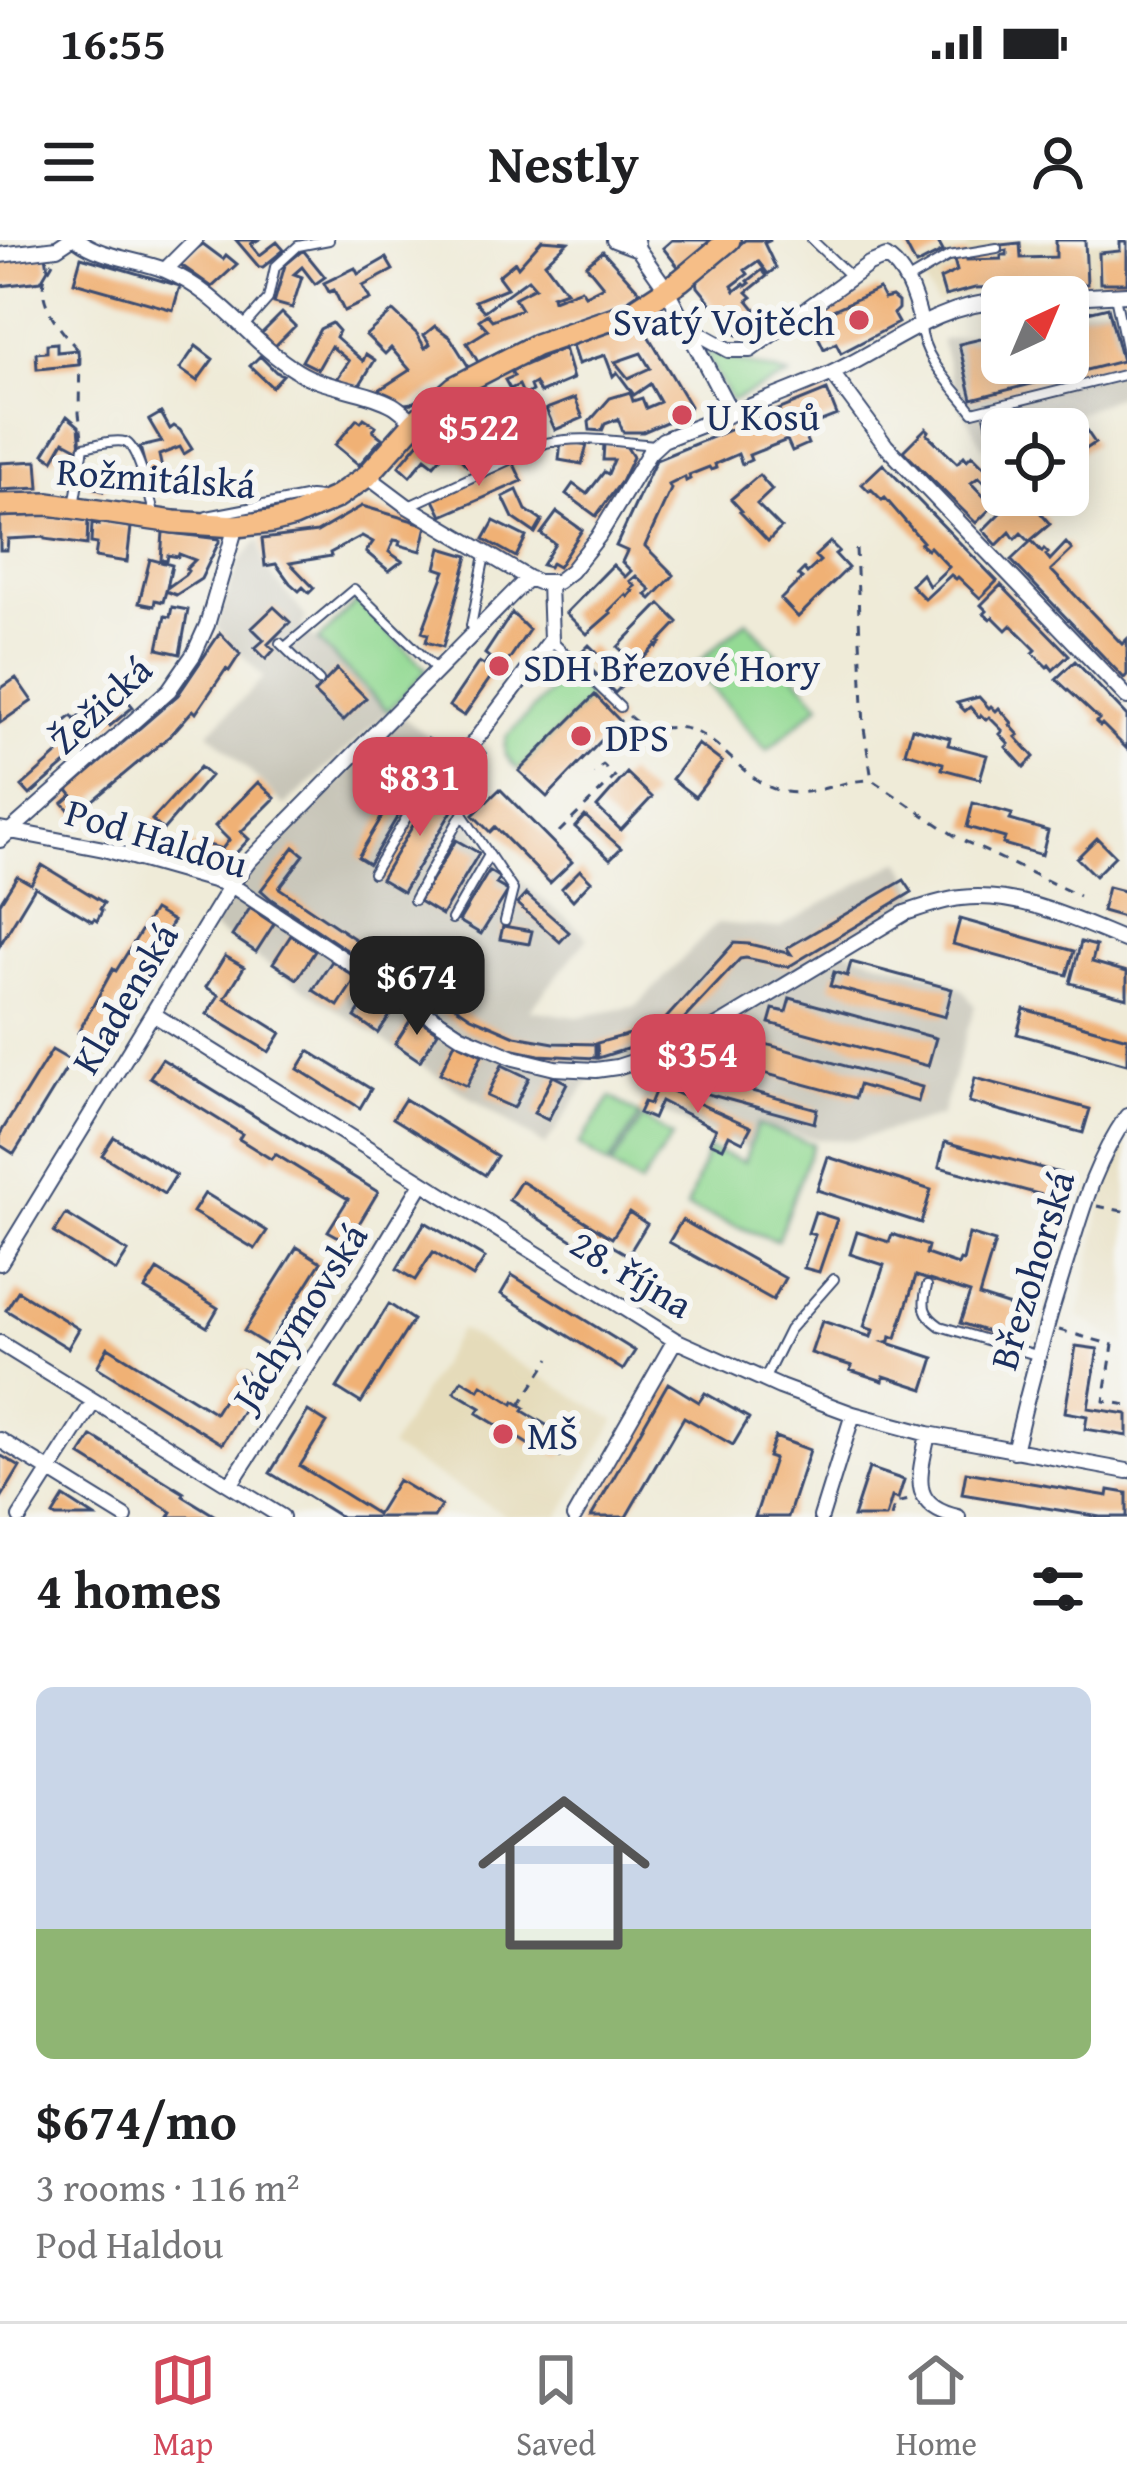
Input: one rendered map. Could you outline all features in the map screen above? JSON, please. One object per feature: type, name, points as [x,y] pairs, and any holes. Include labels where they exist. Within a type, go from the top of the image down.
[{"type":"main road","name":"Rožmitálská","points":[[0,505],[49,504],[236,526],[293,516],[335,498],[367,476],[443,396],[536,345],[632,312],[729,240]]},
{"type":"street","points":[[165,270],[195,240]]},
{"type":"street","points":[[614,240],[637,244],[667,290],[730,413]]},
{"type":"street","points":[[0,255],[68,243],[165,270],[215,300],[301,374],[392,404],[416,422]]},
{"type":"street","points":[[687,327],[729,350],[750,350],[886,256],[906,280],[921,324]]},
{"type":"street","points":[[1089,296],[1121,295]]},
{"type":"street","points":[[367,476],[485,554],[527,578],[549,584],[564,578],[598,537],[654,446],[832,373],[921,324],[981,303]]},
{"type":"street","points":[[832,373],[886,446],[1127,695]]},
{"type":"street","name":"Žežická","points":[[3,833],[169,690],[207,625],[236,526]]},
{"type":"street","name":"Kladenská","points":[[0,1264],[249,861],[527,578]]},
{"type":"street","points":[[471,746],[551,640],[549,584]]},
{"type":"street","name":"Pod Haldou","points":[[3,833],[104,849],[231,885],[461,1036],[514,1058],[555,1068],[617,1067],[676,1048],[905,913],[935,903],[964,898],[1004,900],[1041,908],[1127,941]]},
{"type":"street","name":"28. října","points":[[153,1014],[676,1340],[853,1414],[928,1434],[1127,1471]]},
{"type":"street","name":"Březohorská","points":[[1014,1451],[1036,1355],[1084,1204],[1102,1154],[1127,1116]]},
{"type":"street","name":"Jáchymovská","points":[[230,1485],[422,1183]]},
{"type":"street","points":[[574,1517],[676,1340]]},
{"type":"street","points":[[0,1342],[282,1517]]},
{"type":"street","points":[[20,1517],[94,1401]]},
{"type":"street","points":[[820,1517],[853,1414]]},
{"type":"street","points":[[928,1434],[920,1477],[923,1497],[931,1508],[958,1517]]},
{"type":"street","points":[[0,1440],[125,1517]]},
{"type":"lane","points":[[244,326],[268,299],[275,267],[298,246],[329,240]]},
{"type":"lane","points":[[812,240],[851,278]]},
{"type":"lane","points":[[906,280],[949,256],[998,248]]},
{"type":"lane","points":[[1121,295],[1127,352]]},
{"type":"lane","points":[[921,324],[922,341],[930,355],[973,412],[1127,374]]},
{"type":"lane","points":[[467,432],[506,461]]},
{"type":"lane","points":[[407,506],[546,443],[564,439],[654,446]]},
{"type":"lane","points":[[74,507],[84,447],[121,441],[136,453],[156,519]]},
{"type":"lane","points":[[192,524],[213,513],[310,496],[335,498]]},
{"type":"lane","points":[[473,633],[485,554]]},
{"type":"lane","points":[[319,681],[282,645],[354,589],[437,670]]},
{"type":"lane","points":[[551,640],[620,707]]},
{"type":"lane","points":[[413,900],[462,814],[481,755],[471,746]]},
{"type":"lane","points":[[374,873],[435,770],[449,767],[472,781]]},
{"type":"lane","points":[[462,814],[513,890],[505,921]]},
{"type":"lane","points":[[452,919],[489,854]]},
{"type":"lane","points":[[764,1380],[789,1330],[834,1279]]},
{"type":"lane","points":[[927,1286],[922,1305],[928,1318],[940,1326],[1036,1355]]},
{"type":"path","points":[[68,243],[43,281],[58,326],[80,352],[84,447]]},
{"type":"path","points":[[856,549],[864,728],[872,780]]},
{"type":"path","points":[[620,707],[645,728],[692,730],[770,788],[804,792],[872,780],[958,838],[1079,896]]},
{"type":"path","points":[[559,832],[615,777],[603,765],[594,774]]},
{"type":"path","points":[[1084,1204],[1127,1212]]},
{"type":"path","points":[[1046,1327],[1113,1345],[1104,1402],[1127,1406]]},
{"type":"path","points":[[520,1405],[550,1358]]},
{"type":"path","points":[[891,1517],[896,1503],[923,1497]]},
{"type":"shaded area","points":[[968,240],[1127,240],[1127,284],[1089,286],[1089,276],[981,276],[981,290],[937,304],[917,269],[944,254],[968,252]]},
{"type":"shaded area","points":[[1127,299],[1127,391],[1089,409],[981,408],[981,443],[957,399],[941,340],[981,331],[981,384],[1089,384],[1089,307]]},
{"type":"shaded area","points":[[259,540],[264,566],[306,617],[302,627],[388,712],[285,806],[209,732],[264,678],[216,627],[239,562]]},
{"type":"shaded area","points":[[402,717],[486,777],[467,814],[489,854],[588,937],[530,1010],[577,1017],[637,1006],[717,923],[779,928],[901,860],[924,900],[844,950],[946,979],[975,1006],[941,1116],[855,1140],[817,1139],[757,1125],[748,1149],[641,1104],[660,1058],[596,1070],[545,1146],[211,928],[234,889]]},
{"type":"shaded area","points":[[1127,1144],[1127,1345],[1079,1317],[1109,1167]]},
{"type":"shaded area","name":"MŠ","points":[[460,1329],[616,1420],[559,1517],[508,1517],[390,1448]]},
{"type":"green space","points":[[704,351],[789,376],[731,401]]},
{"type":"green space","points":[[357,601],[427,670],[388,711],[318,641]]},
{"type":"green space","points":[[747,620],[820,704],[767,751],[693,667]]},
{"type":"green space","points":[[565,676],[590,699],[519,770],[506,755],[507,736]]},
{"type":"green space","points":[[611,1097],[640,1116],[608,1165],[579,1145]]},
{"type":"green space","points":[[643,1118],[672,1137],[640,1185],[611,1166]]},
{"type":"green space","points":[[757,1125],[813,1144],[777,1241],[687,1208],[708,1149],[744,1162]]},
{"type":"building","points":[[236,240],[258,240],[251,244],[260,255],[277,242],[284,250],[259,267]]},
{"type":"building","points":[[542,240],[568,242],[545,263],[566,291],[552,296],[553,300],[581,289],[585,295],[603,286],[586,265],[603,251],[640,292],[622,304],[478,362],[467,343],[488,330],[479,320],[487,314],[492,320],[521,309],[514,298],[535,287],[528,279],[484,311],[475,301],[507,288],[498,276],[515,262],[518,267]]},
{"type":"building","points":[[672,240],[714,240],[679,268],[663,248]]},
{"type":"building","points":[[745,240],[771,240],[764,243],[776,268],[768,274],[758,261],[732,286],[735,291],[746,286],[762,270],[767,276],[747,292],[761,316],[737,335],[698,287],[697,279]]},
{"type":"building","points":[[903,240],[937,240],[943,251],[916,265]]},
{"type":"building","points":[[1056,240],[1085,240],[1087,276],[981,276],[981,288],[945,296],[940,279],[957,271],[953,256],[966,253],[967,260],[1001,259],[1007,250],[1001,251],[1000,245],[1020,243],[1021,258],[1056,257]]},
{"type":"building","points":[[1120,242],[1127,242],[1127,283],[1100,283],[1099,253],[1120,251]]},
{"type":"building","points":[[203,244],[237,264],[212,287],[181,265],[182,259]]},
{"type":"building","points":[[303,250],[325,277],[315,284],[302,267],[294,274],[302,277],[292,308],[274,303],[285,265]]},
{"type":"building","points":[[46,255],[48,269],[41,281],[0,286],[0,261]]},
{"type":"building","points":[[81,257],[180,286],[173,310],[74,282]]},
{"type":"building","points":[[386,258],[393,270],[363,286],[370,299],[344,311],[334,290],[329,292],[324,283],[355,268],[358,274]]},
{"type":"building","name":"Svatý Vojtěch","points":[[879,289],[884,299],[892,297],[898,302],[893,314],[898,323],[841,353],[836,343],[824,349],[816,332],[826,326],[820,316]]},
{"type":"building","points":[[1108,307],[1122,361],[1089,369],[1089,312]]},
{"type":"building","points":[[393,311],[425,348],[430,344],[424,335],[435,326],[450,337],[470,369],[412,403],[377,395],[410,370],[391,348],[385,354],[366,335]]},
{"type":"building","points":[[282,313],[295,326],[275,346],[262,333]]},
{"type":"building","points":[[640,322],[690,406],[687,413],[643,432],[623,432],[618,419],[605,424],[602,431],[590,430],[589,422],[610,398],[630,392],[633,401],[642,398],[646,408],[660,402],[650,384],[634,395],[617,372],[613,376],[605,355],[578,364],[572,345]],"holes":[[[641,353],[650,368],[628,378],[615,362]]]},
{"type":"building","points":[[332,323],[339,331],[336,337],[363,361],[366,354],[375,360],[359,386],[335,382],[349,361],[331,346],[318,369],[302,361],[320,329]]},
{"type":"building","points":[[981,339],[981,384],[1031,384],[972,399],[959,344]]},
{"type":"building","points":[[57,343],[57,352],[78,350],[79,365],[37,369],[36,353],[47,352],[47,344]]},
{"type":"building","points":[[196,346],[213,359],[197,381],[180,369]]},
{"type":"building","points":[[564,348],[573,379],[540,393],[535,383],[524,396],[519,385],[510,389],[505,380],[514,376],[511,371]]},
{"type":"building","points":[[260,356],[283,375],[272,387],[250,366]]},
{"type":"building","points":[[479,387],[486,401],[492,404],[497,398],[512,412],[500,426],[480,411],[464,421],[453,402]]},
{"type":"building","points":[[827,390],[837,415],[811,425],[814,433],[805,437],[808,444],[792,451],[787,440],[749,455],[751,460],[742,464],[738,454],[715,464],[716,468],[669,485],[645,546],[674,575],[651,599],[646,595],[651,590],[636,576],[630,581],[635,586],[628,597],[626,594],[587,634],[566,613],[613,565],[625,577],[631,571],[622,562],[627,551],[616,546],[656,460]]},
{"type":"building","points":[[575,398],[583,418],[555,430],[546,409]]},
{"type":"building","points":[[447,409],[461,433],[434,465],[425,458],[410,476],[399,466]]},
{"type":"building","points":[[161,413],[170,429],[180,430],[192,449],[184,454],[180,447],[159,455],[162,469],[147,473],[140,447],[162,442],[149,420]]},
{"type":"building","points":[[67,416],[79,426],[81,450],[64,441],[53,460],[44,454]]},
{"type":"building","points":[[364,418],[382,438],[359,465],[335,445],[357,419]]},
{"type":"building","points":[[926,428],[957,463],[972,455],[981,464],[981,479],[971,483],[981,493],[983,516],[976,523],[903,451]]},
{"type":"building","points":[[561,440],[587,445],[582,464],[559,460]]},
{"type":"building","points":[[467,441],[490,455],[467,466],[455,453]]},
{"type":"building","points":[[604,444],[626,446],[633,457],[596,516],[566,494],[573,484],[587,494],[604,472],[608,474],[614,460],[603,460]]},
{"type":"building","points":[[37,461],[39,488],[0,490],[0,463]]},
{"type":"building","points":[[513,462],[522,481],[442,516],[434,500]]},
{"type":"building","points":[[883,464],[997,581],[980,598],[951,575],[925,599],[911,585],[922,574],[929,586],[949,567],[930,547],[927,550],[920,544],[923,542],[885,498],[862,484]]},
{"type":"building","points":[[92,465],[111,471],[103,491],[86,485]]},
{"type":"building","points":[[759,475],[772,490],[757,504],[781,528],[768,541],[731,499]]},
{"type":"building","points":[[517,490],[526,510],[542,521],[535,533],[513,518],[503,497]]},
{"type":"building","points":[[362,506],[427,525],[421,551],[394,540],[389,552],[402,561],[389,571],[366,552],[373,542],[362,536],[331,556],[290,563],[314,588],[309,593],[303,587],[299,591],[276,564],[265,566],[262,539],[317,532]]},
{"type":"building","points":[[557,512],[582,530],[558,567],[551,563],[549,567],[542,565],[555,544],[541,534]]},
{"type":"building","points":[[997,516],[1043,516],[1050,524],[1031,540],[1050,560],[1066,543],[1072,550],[1051,570],[1122,644],[1127,639],[1124,678],[1011,560],[1030,542],[1021,533],[1015,539],[1010,532],[997,545],[983,530]]},
{"type":"building","points":[[0,517],[88,520],[87,545],[45,537],[8,539],[7,550],[0,550]]},
{"type":"building","points":[[494,521],[526,537],[516,557],[484,539]]},
{"type":"building","points":[[92,524],[131,527],[127,562],[95,557]]},
{"type":"building","points":[[163,532],[219,542],[201,579],[176,595],[166,591],[163,602],[155,600],[154,606],[139,603],[150,559],[172,565],[167,588],[195,560],[179,554],[161,560]]},
{"type":"building","points":[[830,542],[848,568],[798,617],[781,599],[802,578],[798,575],[804,569],[807,573],[820,561],[815,556]]},
{"type":"building","points":[[441,548],[468,556],[443,647],[426,642],[428,634],[422,632],[445,571],[436,568]]},
{"type":"building","points":[[1001,585],[1069,655],[1053,670],[1011,625],[1006,630],[984,614],[987,611],[981,605]]},
{"type":"building","points":[[660,604],[678,622],[637,665],[618,647]]},
{"type":"building","points":[[172,607],[188,610],[180,654],[158,649],[165,616],[170,617]]},
{"type":"building","points":[[274,607],[290,622],[268,644],[274,650],[266,659],[255,648],[264,640],[252,628]]},
{"type":"building","points":[[512,613],[529,630],[464,716],[449,706],[479,662],[484,665],[489,657],[485,654]]},
{"type":"building","points":[[220,633],[240,654],[196,713],[193,710],[171,735],[74,816],[63,803],[72,795],[68,790],[178,695]]},
{"type":"building","points":[[589,645],[626,682],[615,693],[578,656]]},
{"type":"building","points":[[1075,661],[1127,716],[1127,749],[1056,679]]},
{"type":"building","points":[[337,669],[366,698],[343,721],[314,693]]},
{"type":"building","points":[[16,678],[32,701],[0,723],[0,689]]},
{"type":"building","points":[[123,695],[133,707],[110,726],[100,714]]},
{"type":"building","name":"DPS","points":[[595,695],[620,721],[547,797],[519,771]]},
{"type":"building","points":[[979,697],[989,708],[999,708],[1034,757],[1024,767],[989,717],[979,717],[970,707],[965,711],[957,703]]},
{"type":"building","points":[[72,716],[75,720],[80,716],[93,731],[74,747],[78,753],[30,795],[22,786],[70,743],[61,732]]},
{"type":"building","points":[[912,728],[950,738],[948,745],[987,755],[980,779],[905,752]]},
{"type":"building","points":[[428,739],[440,746],[369,864],[358,857]]},
{"type":"building","points":[[698,744],[722,762],[695,797],[672,779]]},
{"type":"building","points":[[200,767],[210,776],[163,830],[152,820]]},
{"type":"building","points":[[627,773],[652,797],[621,830],[597,807]]},
{"type":"building","points":[[440,780],[451,787],[444,799],[455,806],[403,892],[381,879]]},
{"type":"building","points":[[258,782],[275,798],[241,832],[249,839],[225,865],[135,847],[139,834],[222,849],[229,840],[215,826]]},
{"type":"building","points":[[500,789],[572,862],[550,883],[495,827],[490,832],[473,815]]},
{"type":"building","points":[[973,803],[1048,831],[1042,855],[967,827]]},
{"type":"building","points":[[585,816],[621,848],[610,859],[575,827]]},
{"type":"building","points":[[1097,838],[1115,856],[1095,876],[1077,858]]},
{"type":"building","points":[[456,840],[479,853],[442,915],[419,901]]},
{"type":"building","points":[[294,847],[304,855],[279,888],[471,1017],[515,1036],[595,1044],[595,1058],[510,1049],[464,1029],[271,899],[261,890]]},
{"type":"building","points":[[42,865],[104,903],[97,921],[35,887],[0,945],[0,903],[17,876],[31,884]]},
{"type":"building","points":[[580,870],[591,881],[573,900],[562,888]]},
{"type":"building","points":[[489,871],[500,878],[496,884],[508,891],[481,934],[459,921]]},
{"type":"building","points":[[904,880],[912,892],[788,967],[740,959],[668,1036],[598,1058],[597,1043],[659,1026],[734,943],[791,954],[787,948]]},
{"type":"building","points":[[1108,887],[1127,892],[1127,918],[1102,911]]},
{"type":"building","points":[[526,894],[569,932],[560,942],[517,904]]},
{"type":"building","points":[[250,908],[274,924],[256,952],[232,936]]},
{"type":"building","points":[[154,910],[173,921],[97,1045],[78,1033],[113,969],[116,971]]},
{"type":"building","points":[[960,919],[1074,951],[1067,975],[953,944]]},
{"type":"building","points":[[503,926],[532,931],[529,944],[500,939]]},
{"type":"building","points":[[291,935],[315,951],[297,979],[273,963]]},
{"type":"building","points":[[1081,942],[1096,946],[1092,962],[1127,972],[1127,998],[1070,983]]},
{"type":"building","points":[[225,956],[244,967],[225,998],[281,1033],[269,1052],[207,1014],[219,995],[206,987]]},
{"type":"building","points":[[332,961],[356,978],[338,1006],[313,990]]},
{"type":"building","points":[[851,962],[952,989],[945,1017],[830,986],[834,972],[847,976]]},
{"type":"building","points":[[373,989],[397,1005],[378,1033],[355,1017]]},
{"type":"building","points":[[790,998],[936,1038],[928,1066],[769,1023],[773,1009],[786,1012]]},
{"type":"building","points":[[1024,1009],[1127,1038],[1127,1064],[1017,1034]]},
{"type":"building","points":[[413,1016],[438,1032],[420,1061],[395,1044]]},
{"type":"building","points":[[729,1034],[922,1087],[918,1102],[859,1085],[855,1098],[709,1058],[713,1044],[726,1048]]},
{"type":"building","points":[[455,1042],[482,1055],[467,1086],[440,1073]]},
{"type":"building","points":[[52,1050],[71,1061],[14,1154],[0,1145],[0,1134]]},
{"type":"building","points":[[309,1051],[371,1089],[360,1108],[298,1069]]},
{"type":"building","points":[[162,1059],[378,1192],[348,1242],[328,1231],[348,1199],[275,1154],[271,1159],[239,1139],[242,1134],[150,1077]]},
{"type":"building","points":[[502,1065],[529,1078],[514,1108],[487,1096]]},
{"type":"building","points":[[672,1071],[817,1109],[814,1123],[667,1086]]},
{"type":"building","points":[[553,1076],[567,1083],[548,1120],[534,1113]]},
{"type":"building","points":[[975,1078],[1090,1109],[1083,1133],[969,1102]]},
{"type":"building","points":[[658,1085],[751,1127],[743,1142],[729,1135],[723,1148],[710,1142],[716,1129],[661,1101],[653,1119],[639,1113],[644,1102],[650,1104]]},
{"type":"building","points":[[405,1099],[497,1156],[485,1175],[393,1118]]},
{"type":"building","points":[[114,1137],[176,1175],[164,1194],[102,1155]]},
{"type":"building","points":[[945,1142],[1060,1173],[1053,1198],[939,1167]]},
{"type":"building","points":[[828,1157],[931,1190],[921,1223],[817,1190]]},
{"type":"building","points":[[521,1181],[612,1238],[629,1212],[647,1224],[628,1255],[609,1244],[601,1258],[509,1200]]},
{"type":"building","points":[[205,1193],[267,1231],[255,1249],[193,1212]]},
{"type":"building","points":[[815,1212],[837,1219],[819,1272],[804,1268],[815,1235],[808,1233]]},
{"type":"building","points":[[66,1214],[128,1252],[116,1271],[54,1233]]},
{"type":"building","points":[[682,1220],[785,1278],[773,1300],[669,1242]]},
{"type":"building","points":[[425,1222],[485,1258],[473,1277],[433,1252],[415,1280],[397,1269]]},
{"type":"building","points":[[857,1232],[889,1242],[892,1234],[928,1246],[926,1254],[958,1265],[969,1234],[995,1242],[979,1296],[1016,1308],[1007,1338],[960,1323],[970,1293],[916,1276],[896,1338],[885,1342],[934,1358],[924,1389],[884,1376],[883,1381],[811,1353],[822,1321],[871,1337],[873,1330],[864,1327],[884,1265],[850,1254]]},
{"type":"building","points":[[297,1247],[321,1262],[268,1346],[244,1331]]},
{"type":"building","points":[[157,1270],[218,1308],[207,1327],[145,1289]]},
{"type":"building","points":[[512,1275],[635,1351],[623,1370],[501,1294]]},
{"type":"building","points":[[18,1291],[79,1329],[68,1348],[6,1310]]},
{"type":"building","points":[[389,1304],[413,1320],[361,1403],[337,1388]]},
{"type":"building","points":[[1076,1346],[1098,1349],[1088,1408],[1127,1414],[1127,1436],[1085,1429],[1087,1416],[1065,1412]]},
{"type":"building","points":[[108,1347],[215,1413],[242,1370],[261,1382],[222,1444],[97,1367]]},
{"type":"building","points":[[462,1380],[514,1401],[553,1429],[550,1434],[567,1445],[560,1457],[533,1441],[531,1446],[477,1413],[481,1408],[454,1392]]},
{"type":"building","points":[[668,1383],[699,1402],[705,1393],[749,1418],[733,1445],[684,1417],[626,1517],[591,1517]]},
{"type":"building","points":[[308,1411],[327,1423],[300,1466],[377,1514],[398,1480],[441,1506],[434,1517],[341,1517],[270,1473]]},
{"type":"building","points":[[92,1436],[217,1517],[169,1517],[172,1512],[80,1455]]},
{"type":"building","points":[[775,1437],[810,1450],[788,1517],[755,1517],[774,1459],[768,1457]]},
{"type":"building","points":[[0,1455],[20,1467],[0,1500]]},
{"type":"building","points":[[869,1468],[904,1480],[886,1517],[853,1517]]},
{"type":"building","points":[[966,1472],[1108,1496],[1109,1490],[1127,1493],[1127,1517],[1100,1517],[962,1494]]},
{"type":"building","points":[[64,1497],[95,1517],[56,1517]]},
{"type":"place","name":"Svatý Vojtěch","points":[[859,320]]},
{"type":"place","name":"U Kosů","points":[[682,415]]},
{"type":"place","name":"SDH Březové Hory","points":[[499,666]]},
{"type":"place","name":"DPS","points":[[581,736]]},
{"type":"place","name":"MŠ","points":[[503,1434]]}]
